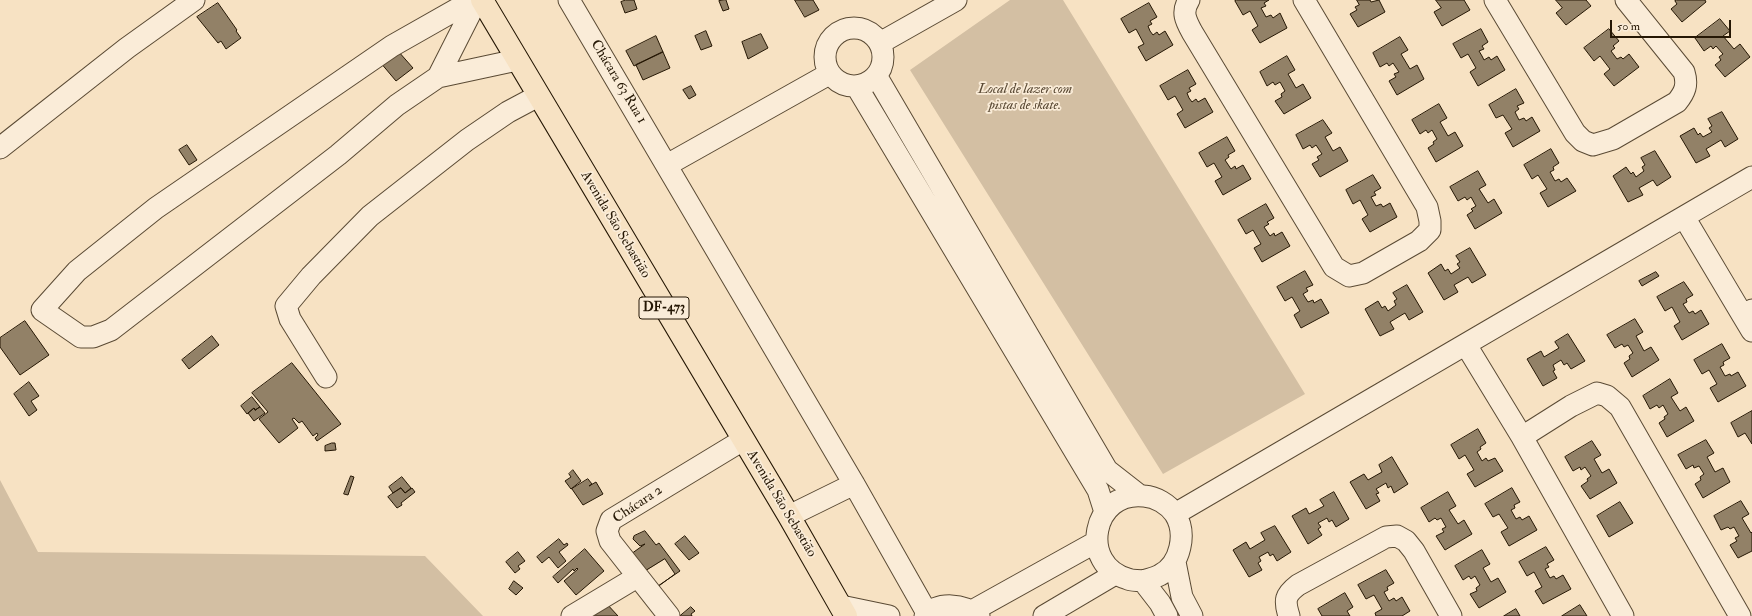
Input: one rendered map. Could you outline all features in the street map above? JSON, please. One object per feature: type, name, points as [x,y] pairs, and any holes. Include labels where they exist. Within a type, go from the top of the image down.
[{"type":"main road","name":"Avenida São Sebastião","points":[[482,0],[844,611]]},
{"type":"street","points":[[0,148],[127,48],[194,0]]},
{"type":"street","points":[[473,0],[392,46],[156,208],[77,271],[42,310],[81,337],[93,338],[111,330],[338,155],[396,105],[438,77],[517,60]]},
{"type":"street","points":[[438,77],[477,0]]},
{"type":"street","name":"Chácara 63 Rua 1","points":[[569,0],[854,484],[926,615]]},
{"type":"street","points":[[880,42],[956,0]]},
{"type":"street","points":[[1189,0],[1186,4],[1184,16],[1192,32],[1334,267],[1348,276],[1363,273],[1419,241],[1430,230],[1430,221],[1427,207],[1304,0]]},
{"type":"street","points":[[1495,0],[1575,133],[1583,141],[1593,145],[1613,139],[1677,102],[1684,93],[1687,82],[1684,72],[1626,0]]},
{"type":"street","points":[[853,27],[869,31],[880,42],[884,54],[882,66],[876,77],[857,87],[841,85],[829,74],[824,60],[827,44],[838,32],[853,27]]},
{"type":"street","points":[[667,165],[829,74]]},
{"type":"street","points":[[876,77],[1107,470],[1139,495]]},
{"type":"street","points":[[857,87],[1098,490],[1105,512]]},
{"type":"street","points":[[326,377],[290,319],[286,306],[310,276],[370,216],[466,140],[508,112],[538,96]]},
{"type":"street","points":[[1175,514],[1466,345],[1752,176]]},
{"type":"street","points":[[1684,217],[1749,319]]},
{"type":"street","points":[[1466,345],[1522,437],[1593,566],[1623,616]]},
{"type":"street","points":[[1522,437],[1571,406],[1597,394],[1607,396],[1620,407],[1740,616]]},
{"type":"street","name":"Chácara 2","points":[[669,616],[610,541],[607,531],[611,520],[743,440]]},
{"type":"street","points":[[789,516],[854,484]]},
{"type":"street","points":[[1139,495],[1150,496],[1160,500],[1175,514],[1181,530],[1181,546],[1175,562],[1161,575],[1143,581],[1128,580],[1115,574],[1102,560],[1096,542],[1098,526],[1105,512],[1115,503],[1126,497],[1139,495]]},
{"type":"street","points":[[1289,616],[1286,601],[1289,592],[1298,585],[1386,538],[1397,536],[1406,541],[1414,551],[1450,616]]},
{"type":"street","points":[[926,615],[942,606],[957,606],[975,613],[1096,542]]},
{"type":"street","points":[[1175,562],[1182,597],[1192,616]]},
{"type":"street","points":[[1044,616],[1115,574]]},
{"type":"street","points":[[572,616],[637,577]]},
{"type":"street","points":[[1143,581],[1160,603],[1167,616]]},
{"type":"street","points":[[844,611],[890,616]]},
{"type":"green space","name":"Local de lazer com pistas de skate.","points":[[1010,0],[1063,0],[1305,394],[1163,474],[910,70]]},
{"type":"green space","points":[[0,480],[38,552],[425,556],[483,616],[0,616]]},
{"type":"building","points":[[626,0],[634,0],[637,9],[625,13],[621,2]]},
{"type":"building","points":[[726,0],[729,9],[723,11],[719,1]]},
{"type":"building","points":[[795,0],[813,0],[819,10],[805,17]]},
{"type":"building","points":[[1269,0],[1264,3],[1266,6],[1261,8],[1266,17],[1271,15],[1273,18],[1280,13],[1287,28],[1260,43],[1252,30],[1258,26],[1250,11],[1243,15],[1235,1]]},
{"type":"building","points":[[1357,0],[1370,0],[1371,2],[1379,0],[1385,12],[1358,27],[1350,14],[1357,10],[1355,7],[1359,5]]},
{"type":"building","points":[[1436,0],[1464,0],[1470,10],[1442,26],[1434,12],[1441,8]]},
{"type":"building","points":[[1556,0],[1586,0],[1591,6],[1566,25],[1556,13],[1562,8]]},
{"type":"building","points":[[1705,0],[1706,2],[1682,22],[1671,9],[1677,4],[1675,1]]},
{"type":"building","points":[[218,3],[241,38],[226,49],[221,41],[218,43],[197,17]]},
{"type":"building","points":[[1149,3],[1157,17],[1150,21],[1152,24],[1148,26],[1150,31],[1153,35],[1157,32],[1159,35],[1165,31],[1173,45],[1146,61],[1138,47],[1144,44],[1136,29],[1129,33],[1121,19]]},
{"type":"building","points":[[1720,19],[1730,31],[1723,36],[1734,49],[1740,44],[1750,57],[1725,77],[1715,65],[1721,60],[1719,57],[1723,54],[1716,46],[1713,49],[1711,46],[1704,51],[1695,38]]},
{"type":"building","points":[[1481,29],[1488,42],[1482,46],[1484,49],[1479,51],[1484,60],[1489,57],[1491,60],[1497,56],[1505,70],[1478,86],[1470,72],[1476,68],[1468,54],[1461,58],[1453,44]]},
{"type":"building","points":[[1609,29],[1619,41],[1613,46],[1615,48],[1611,51],[1617,59],[1621,57],[1623,59],[1629,54],[1639,67],[1614,86],[1604,74],[1610,69],[1600,56],[1594,61],[1584,48]]},
{"type":"building","points":[[706,31],[712,46],[701,50],[695,36]]},
{"type":"building","points":[[761,34],[768,48],[748,59],[742,42]]},
{"type":"building","points":[[656,36],[663,52],[634,66],[626,51]]},
{"type":"building","points":[[1400,37],[1408,50],[1401,54],[1410,69],[1417,65],[1424,79],[1397,95],[1389,81],[1396,77],[1394,74],[1399,72],[1393,63],[1389,66],[1387,63],[1380,67],[1373,53]]},
{"type":"building","points":[[398,51],[413,68],[396,81],[380,62]]},
{"type":"building","points":[[663,52],[670,68],[643,80],[636,65]]},
{"type":"building","points":[[1287,56],[1295,70],[1288,74],[1296,88],[1303,84],[1311,98],[1284,114],[1275,101],[1282,97],[1281,94],[1285,91],[1280,82],[1275,85],[1273,82],[1267,86],[1260,72]]},
{"type":"building","points":[[1188,70],[1196,84],[1189,88],[1191,91],[1187,93],[1189,98],[1192,102],[1196,99],[1198,102],[1205,98],[1213,112],[1185,128],[1177,114],[1183,110],[1175,96],[1168,100],[1160,86]]},
{"type":"building","points":[[691,86],[696,95],[689,99],[683,90]]},
{"type":"building","points":[[1516,89],[1524,103],[1517,106],[1519,109],[1515,112],[1519,120],[1524,118],[1526,121],[1532,117],[1540,131],[1513,147],[1505,133],[1512,129],[1503,115],[1496,118],[1489,105]]},
{"type":"building","points":[[1439,104],[1447,118],[1440,122],[1448,136],[1455,132],[1463,146],[1436,162],[1428,148],[1434,144],[1433,142],[1437,139],[1432,130],[1428,133],[1426,130],[1420,134],[1412,120]]},
{"type":"building","points":[[1722,112],[1738,139],[1725,147],[1721,140],[1706,149],[1710,156],[1696,163],[1680,136],[1694,128],[1698,135],[1700,133],[1703,137],[1712,132],[1709,128],[1712,126],[1708,119]]},
{"type":"building","points":[[1323,120],[1332,133],[1325,137],[1333,151],[1340,147],[1348,161],[1320,177],[1312,164],[1319,160],[1317,157],[1322,154],[1316,145],[1312,148],[1310,145],[1303,149],[1296,135]]},
{"type":"building","points":[[1227,137],[1235,151],[1228,155],[1229,157],[1225,160],[1231,169],[1235,166],[1236,169],[1243,165],[1251,179],[1223,195],[1215,181],[1222,177],[1214,163],[1207,167],[1199,153]]},
{"type":"building","points":[[187,145],[197,160],[189,165],[179,150]]},
{"type":"building","points":[[1551,149],[1559,163],[1553,167],[1554,170],[1550,172],[1555,181],[1559,179],[1561,182],[1567,178],[1576,191],[1548,207],[1540,193],[1547,189],[1538,175],[1532,179],[1524,165]]},
{"type":"building","points":[[1655,151],[1671,177],[1657,186],[1653,180],[1639,188],[1643,195],[1628,202],[1613,176],[1626,167],[1631,174],[1633,172],[1636,177],[1644,171],[1642,167],[1645,165],[1641,158]]},
{"type":"building","points":[[1478,171],[1486,185],[1479,189],[1488,203],[1494,199],[1502,213],[1475,229],[1467,215],[1473,211],[1471,209],[1476,206],[1471,197],[1467,200],[1465,197],[1458,201],[1450,187]]},
{"type":"building","points":[[1373,175],[1381,188],[1374,192],[1376,195],[1371,197],[1376,206],[1381,204],[1383,207],[1390,203],[1397,217],[1370,232],[1362,219],[1368,215],[1360,200],[1353,204],[1346,190]]},
{"type":"building","points":[[1266,204],[1274,218],[1267,222],[1269,224],[1264,227],[1270,236],[1274,233],[1275,236],[1282,232],[1290,246],[1262,262],[1254,248],[1261,244],[1253,230],[1246,234],[1238,220]]},
{"type":"building","points":[[1470,248],[1486,275],[1472,283],[1468,277],[1454,285],[1458,292],[1444,300],[1428,273],[1441,264],[1445,271],[1448,269],[1451,274],[1460,268],[1457,264],[1460,262],[1456,256]]},
{"type":"building","points":[[1305,271],[1313,285],[1306,288],[1308,291],[1303,294],[1308,302],[1313,300],[1314,303],[1321,299],[1329,313],[1301,328],[1294,315],[1300,311],[1292,297],[1285,301],[1277,287]]},
{"type":"building","points":[[1656,272],[1659,276],[1642,286],[1639,281]]},
{"type":"building","points":[[1684,282],[1693,295],[1686,299],[1687,302],[1683,304],[1689,313],[1693,311],[1695,314],[1701,310],[1709,324],[1682,340],[1674,326],[1680,322],[1672,307],[1665,311],[1657,297]]},
{"type":"building","points":[[1407,285],[1423,312],[1409,320],[1405,313],[1390,322],[1394,329],[1380,336],[1365,309],[1378,301],[1382,308],[1385,306],[1388,311],[1396,305],[1394,301],[1397,299],[1393,293]]},
{"type":"building","points":[[1635,319],[1643,332],[1636,336],[1644,351],[1651,347],[1659,360],[1632,377],[1624,363],[1630,359],[1629,356],[1633,353],[1628,345],[1624,347],[1622,344],[1615,348],[1607,335]]},
{"type":"building","points":[[25,321],[49,355],[20,375],[0,347],[0,338]]},
{"type":"building","points":[[1568,334],[1585,361],[1571,369],[1567,363],[1564,365],[1561,360],[1553,365],[1555,370],[1553,371],[1557,378],[1543,386],[1527,359],[1541,351],[1544,357],[1559,348],[1555,342]]},
{"type":"building","points":[[212,336],[219,345],[189,369],[182,360]]},
{"type":"building","points":[[1722,344],[1730,358],[1723,362],[1724,365],[1720,367],[1725,376],[1730,374],[1731,376],[1738,372],[1746,386],[1718,402],[1710,388],[1717,384],[1709,370],[1702,374],[1694,360]]},
{"type":"building","points":[[292,363],[341,424],[317,441],[315,438],[318,435],[317,433],[313,436],[302,421],[299,423],[294,418],[292,419],[298,428],[279,443],[259,419],[268,412],[252,393]]},
{"type":"building","points":[[1670,379],[1678,393],[1671,397],[1680,411],[1686,407],[1694,421],[1667,437],[1659,423],[1665,419],[1664,417],[1668,414],[1663,405],[1659,408],[1657,405],[1650,409],[1643,396]]},
{"type":"building","points":[[29,382],[39,396],[31,401],[37,410],[29,416],[14,394]]},
{"type":"building","points":[[252,397],[260,407],[255,410],[254,408],[247,414],[241,406]]},
{"type":"building","points":[[260,407],[265,413],[254,421],[248,413],[254,408],[255,410]]},
{"type":"building","points":[[1752,411],[1752,444],[1745,433],[1738,437],[1731,423]]},
{"type":"building","points":[[1478,429],[1486,443],[1480,447],[1481,449],[1477,452],[1482,461],[1486,458],[1488,461],[1495,458],[1503,471],[1475,487],[1467,474],[1474,470],[1465,455],[1459,459],[1451,445]]},
{"type":"building","points":[[1706,440],[1714,453],[1707,457],[1715,472],[1723,468],[1730,482],[1703,498],[1695,484],[1701,480],[1700,477],[1704,474],[1699,466],[1694,468],[1693,465],[1686,469],[1678,455]]},
{"type":"building","points":[[1592,441],[1601,455],[1594,459],[1602,473],[1609,469],[1617,483],[1590,499],[1581,486],[1588,481],[1587,479],[1591,476],[1585,467],[1581,470],[1580,467],[1573,471],[1565,457]]},
{"type":"building","points":[[335,443],[336,450],[325,451],[325,446]]},
{"type":"building","points":[[1392,457],[1408,484],[1394,493],[1391,486],[1388,488],[1386,483],[1376,489],[1379,493],[1376,494],[1380,501],[1366,509],[1350,482],[1364,474],[1368,480],[1382,472],[1379,465]]},
{"type":"building","points":[[573,470],[581,481],[571,489],[565,481],[571,477],[569,474]]},
{"type":"building","points":[[351,476],[354,477],[348,495],[344,494]]},
{"type":"building","points":[[402,477],[411,488],[405,493],[401,488],[393,493],[389,487]]},
{"type":"building","points":[[588,479],[592,484],[589,486],[596,482],[603,494],[583,505],[572,489]]},
{"type":"building","points":[[401,488],[405,493],[412,488],[415,492],[397,508],[388,497]]},
{"type":"building","points":[[1512,488],[1520,502],[1514,505],[1515,508],[1511,510],[1516,519],[1520,517],[1522,520],[1529,516],[1537,530],[1509,546],[1501,532],[1508,528],[1499,514],[1493,517],[1485,504]]},
{"type":"building","points":[[1334,492],[1349,519],[1336,527],[1332,520],[1329,522],[1327,518],[1318,523],[1321,527],[1318,529],[1322,535],[1308,544],[1292,516],[1306,508],[1309,514],[1324,506],[1320,500]]},
{"type":"building","points":[[1448,492],[1456,506],[1449,510],[1458,524],[1464,520],[1472,534],[1445,550],[1436,536],[1444,532],[1442,529],[1446,527],[1441,518],[1437,520],[1435,518],[1429,522],[1421,508]]},
{"type":"building","points":[[1741,501],[1749,514],[1742,518],[1751,533],[1752,532],[1752,551],[1738,558],[1730,545],[1737,541],[1735,538],[1739,536],[1734,527],[1730,529],[1728,527],[1721,530],[1714,516]]},
{"type":"building","points":[[1620,502],[1633,523],[1609,537],[1597,516]]},
{"type":"building","points":[[1275,526],[1291,552],[1277,561],[1273,554],[1270,556],[1268,552],[1259,557],[1261,561],[1258,563],[1262,570],[1249,577],[1233,550],[1246,542],[1250,549],[1265,540],[1261,533]]},
{"type":"building","points":[[645,531],[656,545],[659,543],[680,571],[655,588],[631,554],[645,544],[640,546],[633,539],[634,536]]},
{"type":"building","points":[[685,536],[699,553],[689,560],[675,544]]},
{"type":"building","points":[[559,539],[564,545],[567,543],[568,545],[559,552],[566,561],[558,568],[549,557],[542,563],[537,557]]},
{"type":"building","points":[[1546,547],[1554,560],[1547,564],[1549,567],[1545,569],[1550,578],[1554,576],[1556,579],[1563,575],[1571,589],[1543,604],[1535,591],[1542,587],[1534,572],[1527,576],[1519,562]]},
{"type":"building","points":[[585,549],[604,571],[576,595],[564,581],[578,569],[577,568],[574,571],[573,569],[558,583],[553,577]]},
{"type":"building","points":[[1482,550],[1490,564],[1483,568],[1491,582],[1498,578],[1506,592],[1479,608],[1470,594],[1477,591],[1476,588],[1480,585],[1475,576],[1471,579],[1469,576],[1463,580],[1455,566]]},
{"type":"building","points":[[518,552],[525,561],[518,566],[520,569],[515,573],[506,562]]},
{"type":"building","points":[[665,559],[675,574],[656,588],[644,572]]},
{"type":"building","points":[[1386,570],[1394,583],[1387,587],[1388,590],[1384,592],[1389,601],[1394,598],[1396,601],[1402,597],[1410,611],[1402,616],[1376,616],[1375,613],[1382,609],[1374,595],[1366,599],[1358,585]]},
{"type":"building","points":[[514,581],[523,588],[516,595],[509,589]]},
{"type":"building","points":[[1345,593],[1353,607],[1347,611],[1350,616],[1322,616],[1318,609]]},
{"type":"building","points":[[606,603],[618,616],[590,616]]},
{"type":"building","points":[[1580,605],[1587,616],[1562,616]]},
{"type":"building","points":[[691,607],[695,611],[691,614],[692,616],[680,616]]},
{"type":"building","points":[[1516,609],[1520,616],[1504,616]]}]
